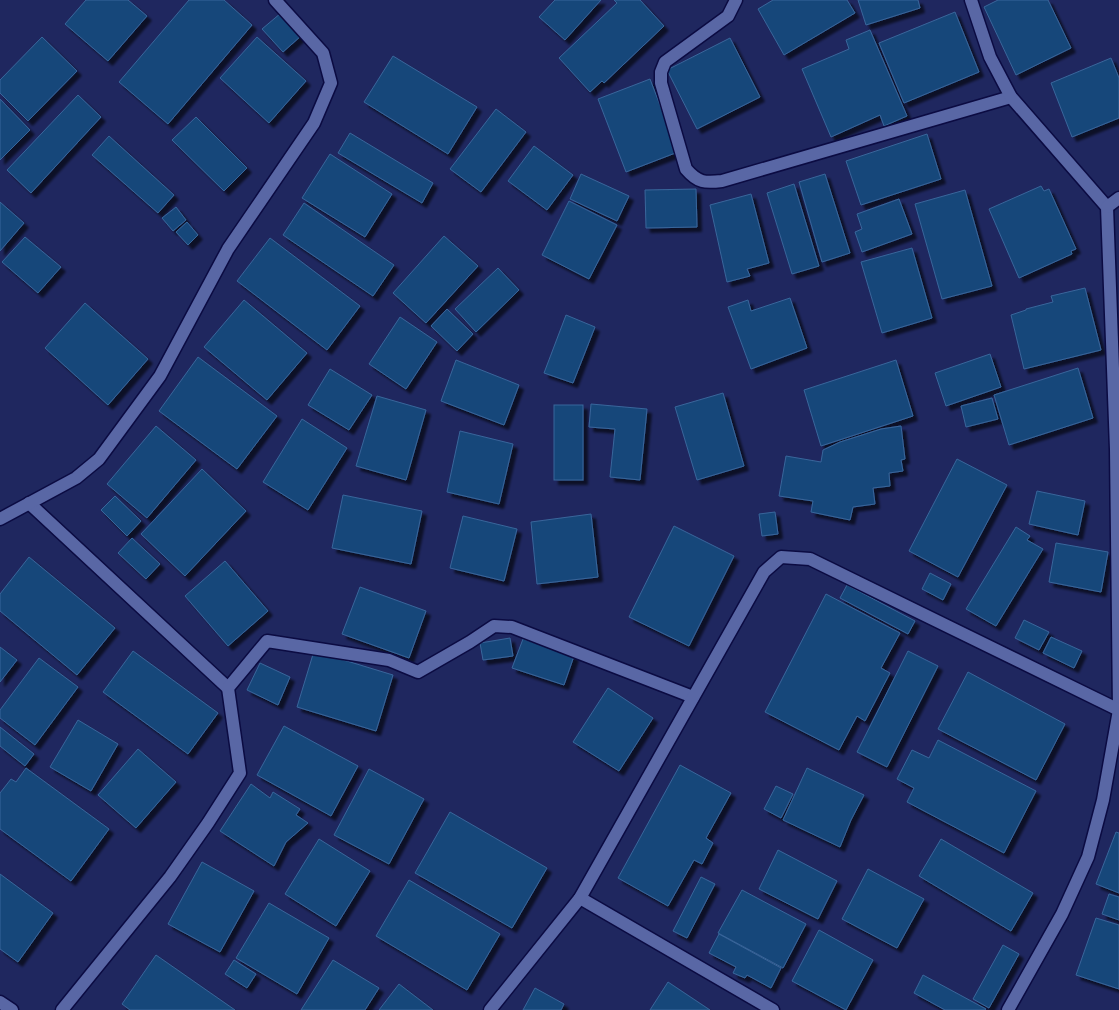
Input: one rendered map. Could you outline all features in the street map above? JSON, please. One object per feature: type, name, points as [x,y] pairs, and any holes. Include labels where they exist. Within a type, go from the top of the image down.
[{"type":"street","points":[[0,519],[76,478],[99,460],[160,376],[228,250],[314,123],[331,83],[323,53],[275,0]]},
{"type":"street","points":[[736,0],[728,16],[665,62],[661,72],[661,83],[686,169],[693,178],[705,182],[722,180],[1011,98]]},
{"type":"street","points":[[971,0],[990,57],[1011,98],[1107,207],[1116,449],[1118,710],[1103,800],[1088,857],[1062,914],[1008,1010]]},
{"type":"street","points":[[1107,207],[1119,198]]},
{"type":"street","points":[[29,503],[228,688],[240,773],[170,877],[62,1010]]},
{"type":"street","points":[[490,1010],[580,898],[764,572],[781,557],[810,559],[1118,710]]},
{"type":"street","points":[[228,688],[267,641],[389,660],[418,672],[494,626],[512,626],[693,698]]},
{"type":"street","points":[[580,898],[774,1010]]},
{"type":"street","points":[[0,1002],[12,1010]]},
{"type":"building","points":[[86,0],[128,0],[147,16],[108,61],[65,24]]},
{"type":"building","points":[[189,0],[224,0],[252,25],[168,124],[119,82]]},
{"type":"building","points":[[555,0],[601,0],[565,40],[539,17]]},
{"type":"building","points":[[614,0],[640,0],[664,26],[604,83],[602,81],[590,92],[559,58],[617,3]]},
{"type":"building","points":[[773,0],[847,0],[855,13],[784,55],[758,9]]},
{"type":"building","points":[[858,0],[918,0],[920,8],[866,25]]},
{"type":"building","points":[[998,0],[1048,0],[1071,48],[1016,75],[984,7]]},
{"type":"building","points":[[955,12],[979,72],[904,103],[879,43]]},
{"type":"building","points":[[281,13],[301,36],[283,52],[262,29]]},
{"type":"building","points":[[870,30],[907,116],[884,126],[880,115],[831,137],[802,69],[849,49],[846,40]]},
{"type":"building","points":[[42,37],[77,71],[28,121],[0,93],[0,80]]},
{"type":"building","points":[[257,37],[306,81],[269,123],[220,78]]},
{"type":"building","points":[[730,38],[760,97],[697,129],[667,70]]},
{"type":"building","points":[[393,56],[477,107],[448,154],[364,102]]},
{"type":"building","points":[[1111,58],[1119,78],[1119,118],[1072,137],[1051,83]]},
{"type":"building","points":[[650,79],[678,152],[626,172],[598,99]]},
{"type":"building","points":[[78,95],[101,117],[31,193],[7,170]]},
{"type":"building","points":[[0,99],[30,130],[0,160]]},
{"type":"building","points":[[496,109],[526,132],[481,192],[450,169]]},
{"type":"building","points":[[196,117],[247,168],[224,191],[172,140]]},
{"type":"building","points":[[350,133],[433,183],[422,203],[338,153]]},
{"type":"building","points":[[927,134],[941,179],[861,205],[846,161]]},
{"type":"building","points":[[109,136],[174,195],[158,213],[92,155]]},
{"type":"building","points":[[534,146],[573,175],[547,210],[508,181]]},
{"type":"building","points":[[330,154],[392,194],[365,237],[302,198]]},
{"type":"building","points":[[581,174],[629,196],[617,221],[570,199]]},
{"type":"building","points":[[825,174],[850,253],[822,262],[799,182]]},
{"type":"building","points":[[794,184],[819,266],[792,274],[767,193]]},
{"type":"building","points":[[1041,186],[1044,191],[1049,189],[1076,249],[1071,251],[1072,254],[1019,278],[989,209]]},
{"type":"building","points":[[696,189],[697,227],[646,228],[645,190]]},
{"type":"building","points":[[965,190],[992,286],[942,299],[915,204]]},
{"type":"building","points":[[751,194],[769,263],[747,269],[750,276],[727,282],[710,205]]},
{"type":"building","points":[[899,199],[912,234],[862,252],[855,232],[862,229],[857,214]]},
{"type":"building","points":[[569,201],[617,225],[589,279],[542,255]]},
{"type":"building","points":[[0,202],[24,223],[0,251]]},
{"type":"building","points":[[304,203],[394,265],[373,296],[283,235]]},
{"type":"building","points":[[176,207],[186,220],[173,231],[162,218]]},
{"type":"building","points":[[187,222],[198,235],[188,245],[176,232]]},
{"type":"building","points":[[444,236],[478,266],[426,323],[393,293]]},
{"type":"building","points":[[25,237],[61,267],[38,293],[2,262]]},
{"type":"building","points":[[270,238],[360,306],[327,350],[237,281]]},
{"type":"building","points":[[912,248],[932,318],[882,333],[861,262]]},
{"type":"building","points":[[498,268],[519,290],[476,332],[455,309]]},
{"type":"building","points":[[1085,288],[1101,350],[1024,369],[1011,315],[1053,302],[1051,296]]},
{"type":"building","points":[[790,298],[807,348],[751,369],[728,307],[748,300],[751,311]]},
{"type":"building","points":[[244,300],[307,353],[267,400],[204,347]]},
{"type":"building","points":[[85,303],[148,359],[108,405],[45,348]]},
{"type":"building","points":[[447,309],[473,334],[457,351],[431,326]]},
{"type":"building","points":[[566,315],[595,327],[573,383],[544,373]]},
{"type":"building","points":[[400,317],[437,342],[406,389],[369,364]]},
{"type":"building","points":[[990,354],[1001,387],[946,406],[935,373]]},
{"type":"building","points":[[198,357],[277,416],[237,469],[159,411]]},
{"type":"building","points":[[456,360],[519,385],[504,425],[441,401]]},
{"type":"building","points":[[896,360],[913,416],[821,446],[804,390]]},
{"type":"building","points":[[1078,368],[1093,418],[1009,445],[994,395]]},
{"type":"building","points":[[330,369],[372,395],[349,430],[308,405]]},
{"type":"building","points":[[723,393],[744,466],[697,480],[675,407]]},
{"type":"building","points":[[377,396],[426,410],[406,480],[356,466]]},
{"type":"building","points":[[992,398],[998,419],[966,427],[961,406]]},
{"type":"building","points":[[591,404],[647,409],[640,480],[610,477],[615,429],[589,427]]},
{"type":"building","points":[[554,405],[583,405],[583,480],[554,480]]},
{"type":"building","points":[[302,419],[347,448],[308,510],[263,482]]},
{"type":"building","points":[[156,426],[196,460],[147,518],[107,484]]},
{"type":"building","points":[[901,426],[905,459],[901,460],[903,471],[889,473],[890,486],[873,488],[875,504],[853,507],[850,520],[811,512],[813,501],[779,496],[786,456],[821,462],[823,450],[840,442],[881,429]]},
{"type":"building","points":[[460,431],[513,444],[499,504],[447,492]]},
{"type":"building","points":[[957,459],[1007,485],[958,577],[909,551]]},
{"type":"building","points":[[202,469],[246,511],[185,576],[141,534]]},
{"type":"building","points":[[1037,491],[1085,501],[1078,535],[1029,524]]},
{"type":"building","points":[[343,495],[422,511],[411,564],[332,548]]},
{"type":"building","points":[[115,496],[141,521],[127,536],[101,510]]},
{"type":"building","points":[[775,512],[778,534],[762,536],[759,514]]},
{"type":"building","points":[[591,514],[598,577],[537,584],[531,522]]},
{"type":"building","points":[[463,516],[517,529],[504,581],[450,568]]},
{"type":"building","points":[[674,526],[734,556],[689,646],[629,617]]},
{"type":"building","points":[[1016,527],[1030,536],[1027,540],[1043,549],[996,626],[966,609]]},
{"type":"building","points":[[132,538],[160,564],[146,579],[118,553]]},
{"type":"building","points":[[1056,543],[1108,552],[1101,592],[1049,582]]},
{"type":"building","points":[[29,557],[115,628],[77,675],[0,611],[0,594]]},
{"type":"building","points":[[225,561],[268,611],[228,646],[185,596]]},
{"type":"building","points":[[930,573],[951,584],[943,600],[922,589]]},
{"type":"building","points":[[847,585],[915,621],[908,634],[840,598]]},
{"type":"building","points":[[360,587],[426,611],[409,658],[342,634]]},
{"type":"building","points":[[826,594],[900,633],[881,668],[890,673],[865,721],[857,716],[839,750],[765,712]]},
{"type":"building","points":[[1024,620],[1049,632],[1039,650],[1015,638]]},
{"type":"building","points":[[1051,637],[1082,651],[1074,668],[1043,653]]},
{"type":"building","points":[[510,638],[513,656],[483,660],[480,643]]},
{"type":"building","points":[[523,639],[574,656],[564,685],[512,668]]},
{"type":"building","points":[[0,647],[17,660],[0,682]]},
{"type":"building","points":[[133,651],[218,713],[188,754],[103,692]]},
{"type":"building","points":[[314,651],[393,675],[376,731],[297,707]]},
{"type":"building","points":[[908,651],[938,666],[887,767],[857,752]]},
{"type":"building","points":[[39,658],[78,687],[35,745],[0,718],[0,710]]},
{"type":"building","points":[[260,663],[290,677],[278,705],[247,690]]},
{"type":"building","points":[[968,672],[1065,724],[1036,780],[938,729]]},
{"type":"building","points":[[608,688],[653,718],[619,771],[573,742]]},
{"type":"building","points":[[78,720],[118,744],[91,791],[50,767]]},
{"type":"building","points":[[284,726],[358,766],[331,816],[257,775]]},
{"type":"building","points":[[0,727],[34,754],[25,766],[0,746]]},
{"type":"building","points":[[938,740],[1036,791],[1004,853],[907,802],[914,788],[897,779],[912,750],[929,758]]},
{"type":"building","points":[[138,749],[176,782],[136,828],[98,795]]},
{"type":"building","points":[[680,765],[731,793],[706,838],[713,843],[702,864],[694,860],[668,906],[618,878]]},
{"type":"building","points":[[26,768],[109,829],[71,881],[0,829],[0,793],[11,779],[16,782]]},
{"type":"building","points":[[807,768],[864,795],[840,847],[783,820]]},
{"type":"building","points":[[369,769],[424,799],[389,864],[334,835]]},
{"type":"building","points":[[251,784],[270,798],[273,792],[300,809],[296,815],[308,823],[286,842],[274,866],[220,831]]},
{"type":"building","points":[[776,786],[793,794],[781,818],[764,809]]},
{"type":"building","points":[[450,812],[547,868],[512,928],[415,873]]},
{"type":"building","points":[[1116,832],[1119,833],[1119,893],[1096,884]]},
{"type":"building","points":[[319,839],[370,871],[336,926],[285,894]]},
{"type":"building","points":[[941,839],[1033,893],[1011,931],[919,876]]},
{"type":"building","points":[[778,850],[837,881],[818,919],[759,889]]},
{"type":"building","points":[[202,862],[254,891],[220,952],[168,924]]},
{"type":"building","points":[[868,869],[924,899],[897,948],[842,919]]},
{"type":"building","points":[[0,874],[53,913],[18,962],[0,949]]},
{"type":"building","points":[[701,877],[715,884],[687,938],[673,931]]},
{"type":"building","points":[[409,880],[500,934],[467,990],[376,936]]},
{"type":"building","points":[[742,890],[806,924],[783,968],[718,933]]},
{"type":"building","points":[[1109,894],[1119,897],[1119,920],[1102,914]]},
{"type":"building","points":[[269,903],[329,938],[297,994],[236,958]]},
{"type":"building","points":[[1096,918],[1119,925],[1119,989],[1076,975]]},
{"type":"building","points":[[819,930],[873,960],[846,1010],[792,981]]},
{"type":"building","points":[[719,934],[781,968],[771,988],[747,975],[745,978],[733,973],[736,967],[709,953]]},
{"type":"building","points":[[1003,945],[1019,954],[989,1008],[973,999]]},
{"type":"building","points":[[156,955],[235,1010],[130,1010],[122,1004]]},
{"type":"building","points":[[234,960],[256,974],[247,988],[225,974]]},
{"type":"building","points":[[333,960],[379,988],[365,1010],[301,1010]]},
{"type":"building","points":[[923,975],[986,1009],[945,1010],[914,993]]},
{"type":"building","points":[[668,982],[710,1010],[650,1010]]},
{"type":"building","points":[[399,984],[433,1010],[379,1010]]},
{"type":"building","points":[[535,988],[564,1004],[561,1010],[523,1010]]}]
